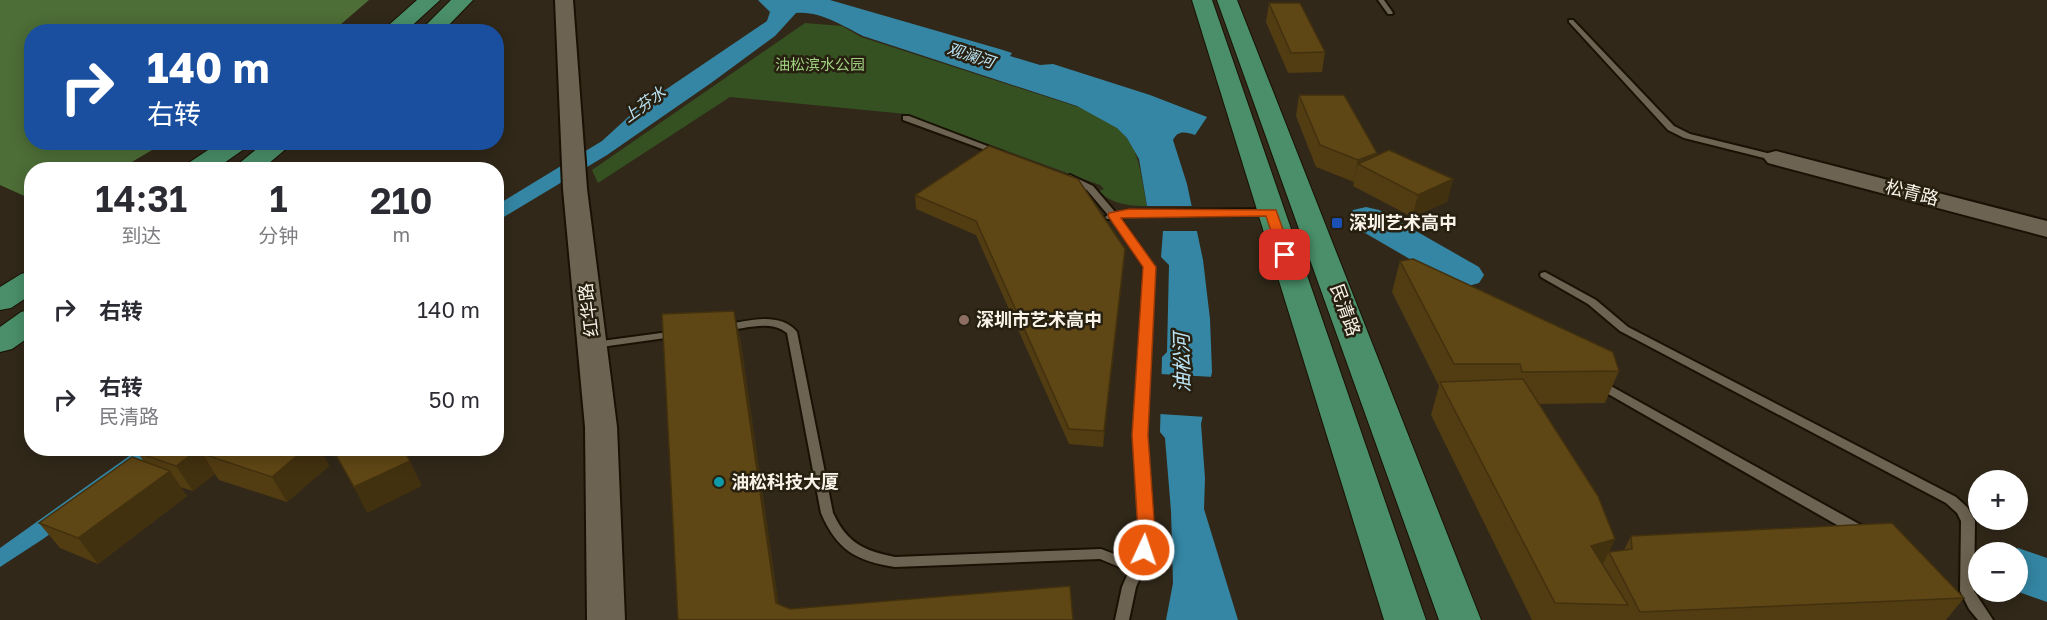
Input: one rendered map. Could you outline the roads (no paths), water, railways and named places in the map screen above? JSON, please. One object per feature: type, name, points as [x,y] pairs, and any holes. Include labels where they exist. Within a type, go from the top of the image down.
[{"type":"main road","points":[[401,24],[430,0]]},
{"type":"main road","points":[[438,24],[463,0]]},
{"type":"main road","points":[[1202,0],[1405,620]]},
{"type":"main road","name":"民清路","points":[[1227,0],[1292,166],[1460,620]]},
{"type":"main road","points":[[208,162],[226,150]]},
{"type":"main road","points":[[255,162],[271,150]]},
{"type":"main road","points":[[0,301],[24,285]]},
{"type":"main road","points":[[0,342],[24,325]]},
{"type":"street","name":"红华路","points":[[564,0],[575,189],[594,345],[605,498],[606,620]]},
{"type":"street","name":"松青路","points":[[1776,158],[2047,229]]},
{"type":"lane","points":[[1382,0],[1390,13]]},
{"type":"lane","points":[[1571,21],[1671,128],[1687,136],[1776,158]]},
{"type":"lane","points":[[906,118],[1006,155]]},
{"type":"lane","points":[[1062,176],[1090,188],[1149,267],[1140,435],[1147,532],[1144,550],[1129,587],[1122,620]]},
{"type":"lane","points":[[1110,217],[1129,213],[1271,212]]},
{"type":"lane","points":[[1545,275],[1592,302],[1624,329],[1951,500],[1962,510],[1968,521],[1967,591],[1974,605],[1986,620]]},
{"type":"lane","points":[[710,330],[774,323],[787,326],[792,332],[827,513],[834,532],[850,547],[871,558],[896,562],[1101,554],[1137,568]]},
{"type":"lane","points":[[594,345],[687,333]]},
{"type":"lane","points":[[1589,377],[1846,522],[1874,542]]},
{"type":"water","points":[[758,0],[830,0],[1003,50],[1012,53],[1010,56],[1040,65],[1053,64],[1150,95],[1207,117],[1195,135],[1180,133],[1173,140],[1187,184],[1203,260],[1210,319],[1212,372],[1201,424],[1205,478],[1204,509],[1238,620],[1166,620],[1173,583],[1171,511],[1165,438],[1160,432],[1162,357],[1167,352],[1169,265],[1161,257],[1163,231],[1147,206],[1139,159],[1127,138],[1117,128],[1077,106],[863,36],[822,16],[796,13],[775,36],[711,83],[607,155],[504,217],[504,201],[602,141],[637,109],[767,21],[770,12]]},
{"type":"water","points":[[129,456],[157,456],[43,539],[0,567],[0,548]]},
{"type":"waterway","points":[[1366,218],[1465,275]]},
{"type":"waterway","points":[[2028,573],[2047,581]]},
{"type":"place","name":"深圳艺术高中","points":[[1337,223]]},
{"type":"place","name":"深圳市艺术高中","points":[[964,320]]},
{"type":"place","name":"油松科技大厦","points":[[719,482]]},
{"type":"water label","name":"观澜河","points":[[971,55]]},
{"type":"water label","name":"上芬水","points":[[644,104]]},
{"type":"water label","name":"油松河","points":[[1182,363]]},
{"type":"park label","name":"油松滨水公园","points":[[820,65]]}]
